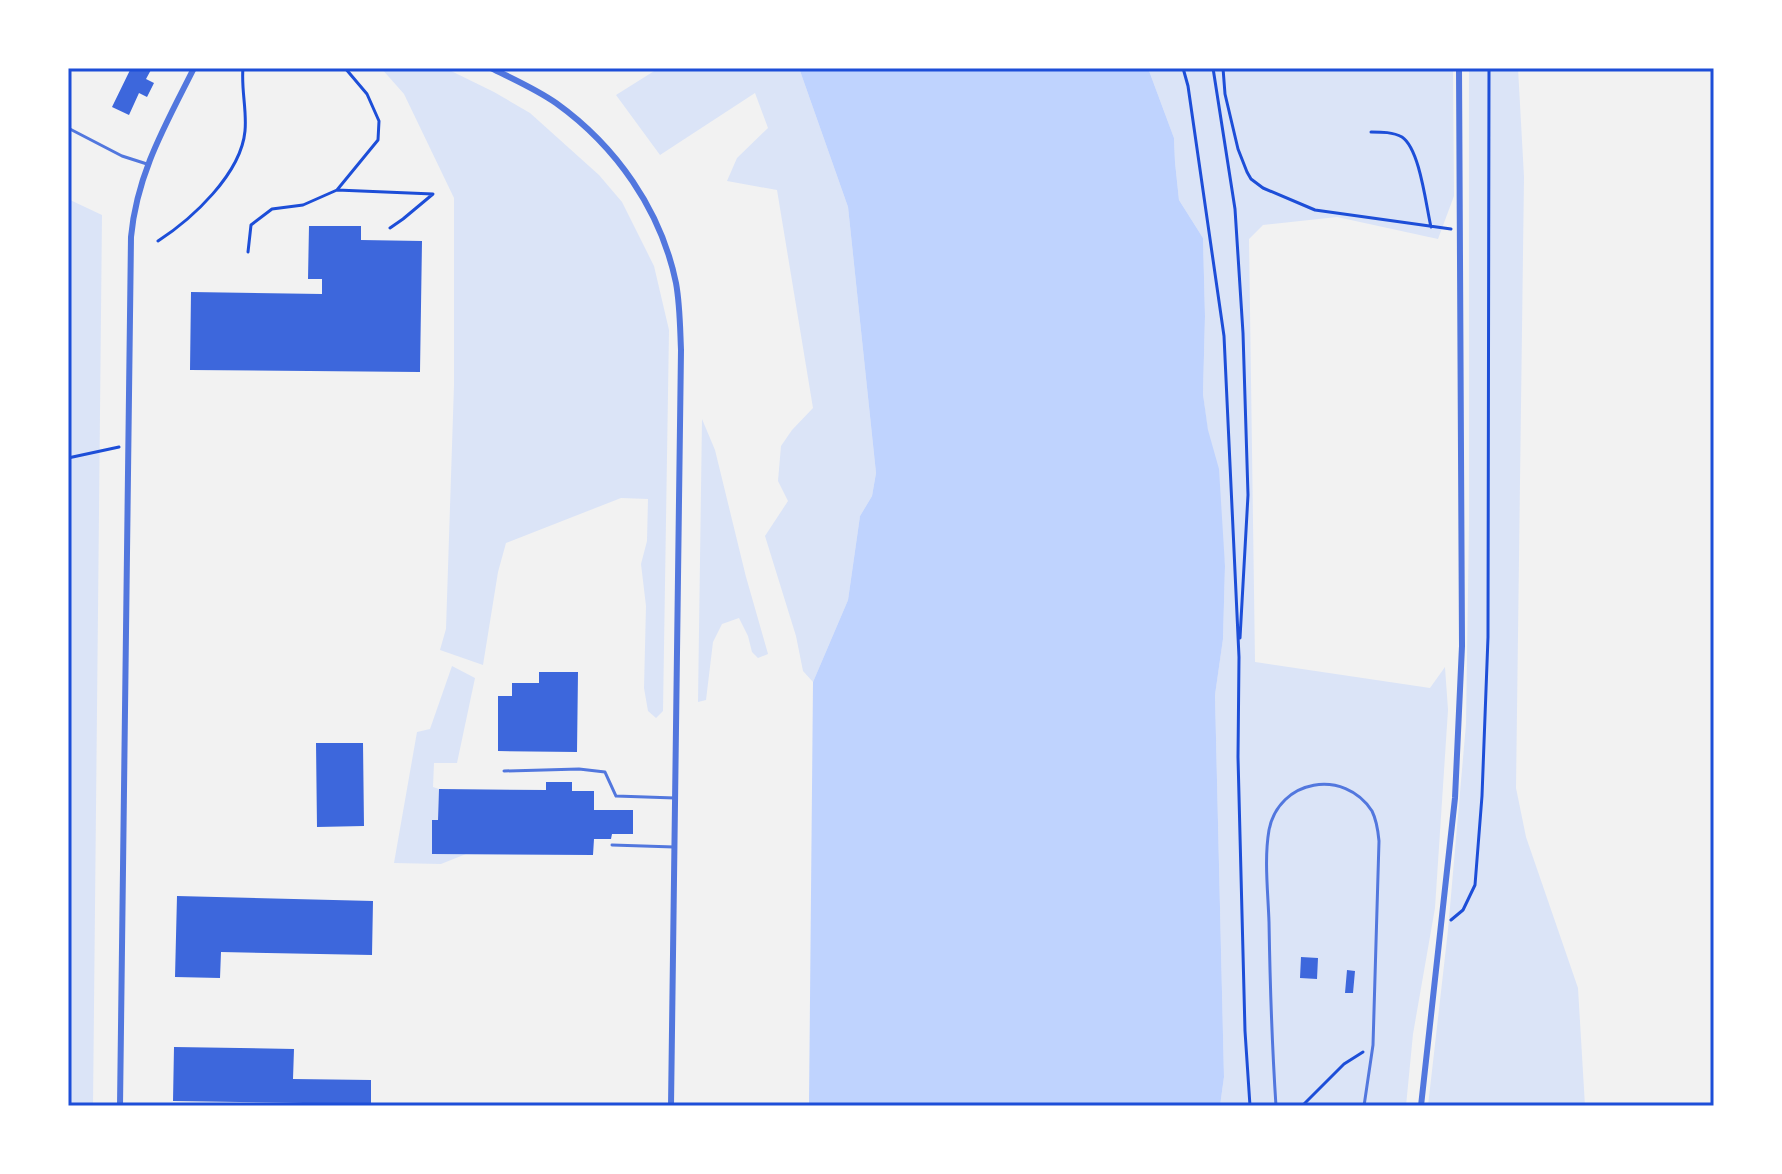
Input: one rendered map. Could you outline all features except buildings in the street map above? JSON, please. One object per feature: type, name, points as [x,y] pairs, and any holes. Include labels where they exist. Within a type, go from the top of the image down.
[{"type":"street","points":[[120,1106],[131,237],[133,211],[147,164],[194,68]]},
{"type":"street","points":[[491,68],[553,101],[576,118],[612,154],[646,204],[669,257],[676,283],[681,350],[671,1106]]},
{"type":"street","points":[[1421,1106],[1455,798],[1462,646],[1459,68]]},
{"type":"lane","points":[[68,128],[122,156],[147,164]]},
{"type":"lane","points":[[504,771],[579,769],[605,772],[616,796],[675,798]]},
{"type":"lane","points":[[1276,1106],[1271,1040],[1269,830],[1273,816],[1286,798],[1302,788],[1322,783],[1338,785],[1359,796],[1377,823],[1373,1045],[1364,1106]]},
{"type":"lane","points":[[612,845],[674,847]]},
{"type":"path","points":[[158,241],[179,227],[220,186],[238,153],[245,132],[243,68]]},
{"type":"path","points":[[337,190],[378,140],[379,121],[367,94],[345,68]]},
{"type":"path","points":[[1183,68],[1224,336],[1239,657]]},
{"type":"path","points":[[1213,68],[1235,209],[1243,333],[1248,495],[1239,657],[1238,757],[1245,1031],[1250,1106]]},
{"type":"path","points":[[1223,68],[1225,94],[1238,149],[1251,179],[1263,188],[1315,210],[1459,229]]},
{"type":"path","points":[[1440,931],[1463,910],[1475,885],[1482,796],[1488,637],[1489,68]]},
{"type":"path","points":[[1371,132],[1398,135],[1413,150],[1431,227]]},
{"type":"path","points":[[248,252],[251,225],[272,209],[303,205],[337,190],[433,194],[390,228]]},
{"type":"path","points":[[68,458],[129,445]]},
{"type":"path","points":[[1302,1106],[1344,1064],[1373,1045]]},
{"type":"shaded area","points":[[381,68],[445,68],[530,113],[599,175],[622,202],[654,266],[669,330],[663,711],[656,718],[648,711],[644,688],[646,606],[641,564],[647,541],[648,499],[621,498],[506,543],[498,572],[483,665],[440,650],[446,629],[454,385],[454,198],[404,94]]},
{"type":"shaded area","points":[[659,68],[799,68],[848,207],[876,473],[872,496],[860,516],[848,600],[813,682],[803,671],[796,636],[765,536],[788,501],[778,481],[781,446],[813,408],[777,190],[727,181],[737,158],[768,128],[755,93],[660,155],[616,95]]},
{"type":"shaded area","points":[[1148,68],[1453,68],[1454,196],[1438,239],[1337,217],[1263,225],[1249,239],[1255,662],[1430,688],[1445,667],[1448,710],[1435,908],[1413,1034],[1406,1106],[1220,1106],[1224,1077],[1215,695],[1223,639],[1225,566],[1203,394],[1203,238],[1179,200],[1174,138]]},
{"type":"shaded area","points":[[1469,68],[1518,68],[1524,177],[1516,788],[1526,837],[1578,988],[1585,1106],[1428,1106],[1448,930],[1466,724]]},
{"type":"shaded area","points":[[68,199],[102,215],[93,1106],[68,1106]]},
{"type":"shaded area","points":[[702,419],[715,450],[768,654],[758,658],[752,652],[739,618],[722,624],[713,642],[706,700],[698,702]]},
{"type":"shaded area","points":[[452,666],[475,678],[457,763],[434,763],[433,787],[439,789],[438,820],[432,820],[432,853],[466,854],[441,864],[394,863],[417,732],[430,729]]},
{"type":"water","points":[[799,68],[1148,68],[1174,138],[1179,200],[1203,238],[1203,394],[1208,430],[1219,469],[1225,566],[1223,639],[1215,695],[1224,1077],[1220,1106],[809,1106],[813,682],[848,600],[860,516],[872,496],[876,473],[848,207]]}]
